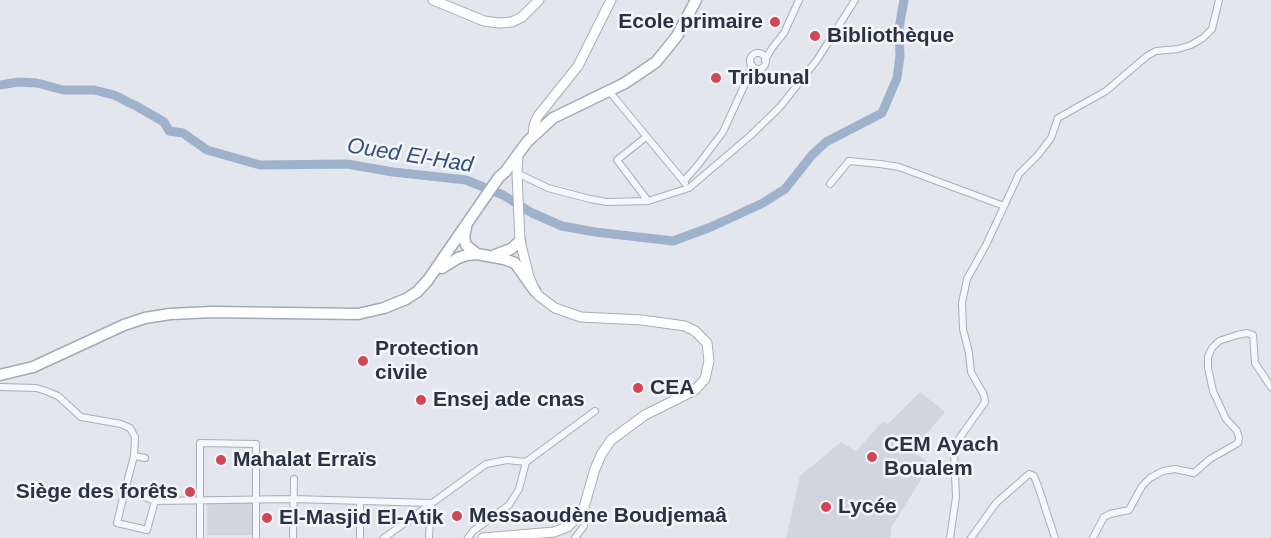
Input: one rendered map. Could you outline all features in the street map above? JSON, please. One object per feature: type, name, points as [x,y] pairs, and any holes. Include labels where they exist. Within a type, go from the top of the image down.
[{"type":"main road","points":[[433,0],[484,21],[499,23],[512,22],[522,17],[539,0]]},
{"type":"main road","points":[[533,131],[540,112],[578,66],[611,0]]},
{"type":"main road","points":[[507,174],[510,155],[522,137],[553,118],[640,74],[656,62],[670,46],[696,0]]},
{"type":"main road","points":[[428,280],[476,210],[507,174],[518,152],[533,131],[555,111],[640,70],[662,52],[679,30]]},
{"type":"main road","points":[[507,174],[513,175],[517,186],[520,235],[526,266],[535,291]]},
{"type":"main road","points":[[442,268],[464,238],[476,210]]},
{"type":"main road","points":[[467,224],[464,238],[468,247],[477,254]]},
{"type":"main road","points":[[491,256],[504,253],[520,235]]},
{"type":"main road","points":[[0,375],[33,367],[124,325],[145,318],[212,312],[358,314],[384,308],[417,292],[442,268],[458,258],[477,254],[515,263],[535,291],[555,308],[581,317],[642,320],[685,326],[701,336],[709,351],[705,379],[695,390],[645,415],[611,440],[601,455],[584,507],[577,518],[567,527],[554,532],[530,537],[483,538]]},
{"type":"street","points":[[754,67],[763,66],[763,57],[784,33],[798,0]]},
{"type":"street","points":[[507,174],[590,200],[607,202],[648,201],[689,188],[780,107],[817,60],[854,0]]},
{"type":"street","points":[[950,538],[956,497],[954,452],[956,443],[985,402],[984,395],[971,372],[962,314],[963,291],[1019,174],[1051,138],[1058,118],[1106,91],[1156,51],[1191,45],[1203,38],[1212,29],[1219,0]]},
{"type":"street","points":[[754,67],[750,61],[752,56],[756,53],[763,57]]},
{"type":"street","points":[[684,181],[718,139],[754,67]]},
{"type":"street","points":[[609,91],[689,188]]},
{"type":"street","points":[[646,137],[617,160],[648,201]]},
{"type":"street","points":[[830,184],[849,161],[899,166],[1004,206]]},
{"type":"street","points":[[1093,538],[1104,517],[1129,510],[1142,486],[1150,478],[1163,471],[1175,469],[1194,473],[1210,459],[1238,443],[1237,431],[1226,419],[1213,391],[1208,368],[1208,357],[1212,348],[1219,341],[1247,333],[1253,335],[1255,363],[1271,387]]},
{"type":"street","points":[[0,387],[46,390],[58,396],[81,417],[121,424],[130,428],[135,437],[134,456],[117,523],[146,534],[156,501]]},
{"type":"street","points":[[468,538],[473,531],[509,505],[519,489],[526,462],[595,411]]},
{"type":"street","points":[[200,538],[200,444],[256,444],[256,538]]},
{"type":"street","points":[[134,456],[145,458]]},
{"type":"street","points":[[384,538],[486,464],[507,460],[526,462]]},
{"type":"street","points":[[971,538],[996,503],[1029,474],[1034,476],[1055,538]]},
{"type":"street","points":[[293,538],[294,479]]},
{"type":"street","points":[[124,490],[156,501],[294,499],[431,503]]},
{"type":"street","points":[[360,501],[360,538]]},
{"type":"street","points":[[429,538],[431,503]]},
{"type":"street","points":[[575,538],[584,526],[584,507]]},
{"type":"shaded area","name":"CEM Ayach Boualem","points":[[920,392],[945,412],[912,451],[928,462],[927,470],[891,528],[890,538],[786,538],[800,476],[841,442],[856,451],[883,421],[888,424]]},
{"type":"shaded area","points":[[207,503],[254,503],[254,535],[207,535]]},
{"type":"waterway","name":"Oued El-Had","points":[[0,85],[18,82],[37,83],[63,90],[94,90],[114,95],[164,122],[169,131],[183,133],[207,150],[260,165],[347,164],[466,180],[503,195],[532,213],[562,226],[673,241],[711,227],[763,203],[785,189],[812,155],[826,142],[882,113],[897,78],[900,56],[899,28],[904,0]]},
{"type":"place","name":"Ecole primaire","points":[[775,22]]},
{"type":"place","name":"Bibliothèque","points":[[815,36]]},
{"type":"place","name":"Tribunal","points":[[716,78]]},
{"type":"place","name":"Protection civile","points":[[363,361]]},
{"type":"place","name":"CEA","points":[[638,388]]},
{"type":"place","name":"Ensej ade cnas","points":[[421,400]]},
{"type":"place","name":"CEM Ayach Boualem","points":[[872,457]]},
{"type":"place","name":"Mahalat Erraïs","points":[[221,460]]},
{"type":"place","name":"Siège des forêts","points":[[190,492]]},
{"type":"place","name":"Lycée","points":[[826,507]]},
{"type":"place","name":"Messaoudène Boudjemaâ","points":[[457,516]]},
{"type":"place","name":"El-Masjid El-Atik","points":[[267,518]]}]
